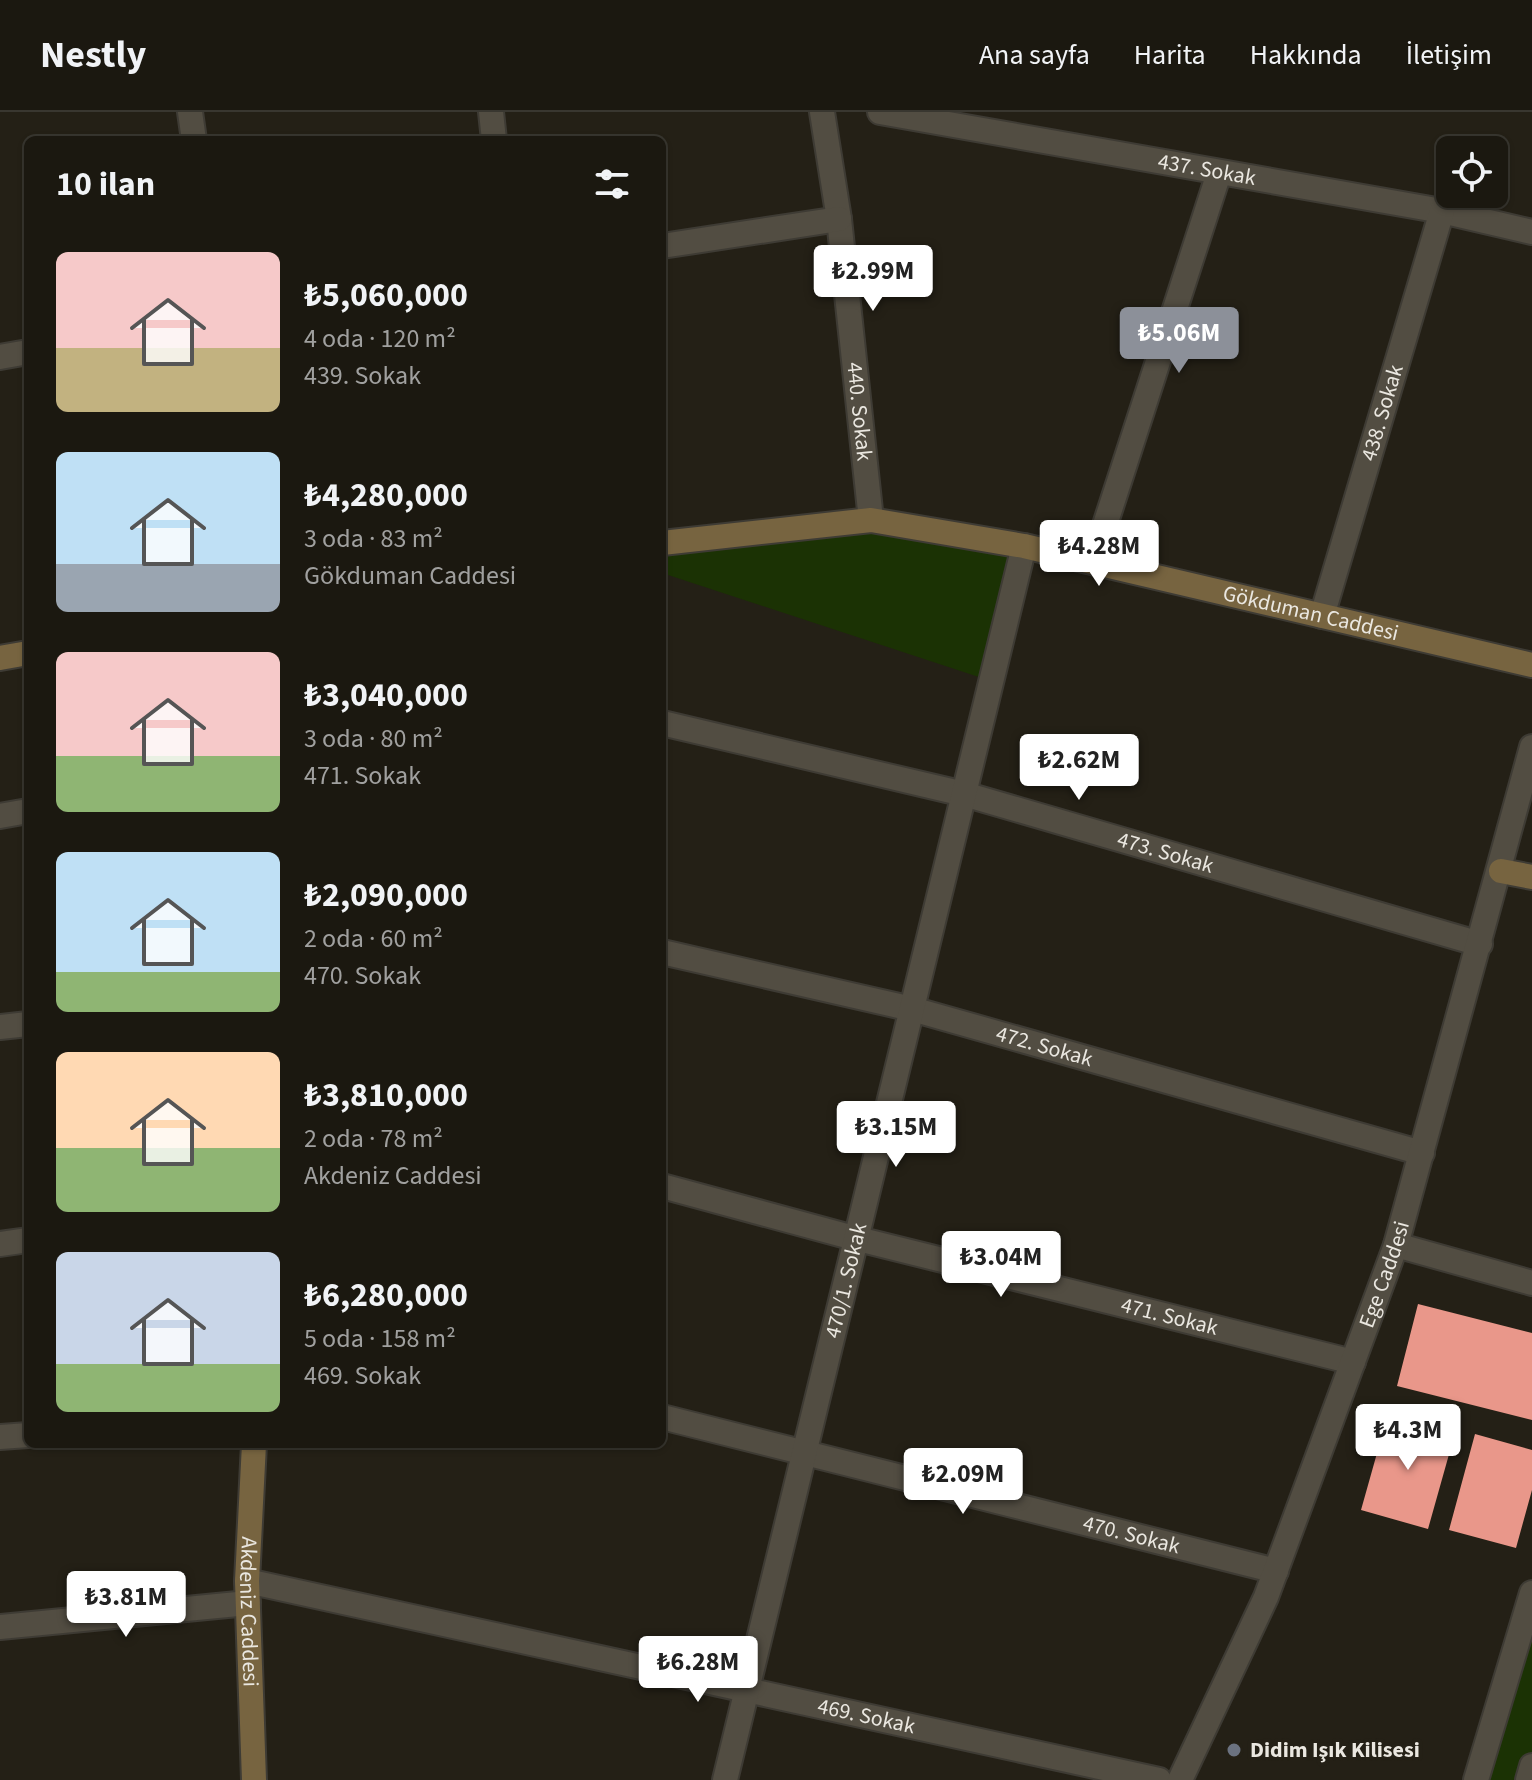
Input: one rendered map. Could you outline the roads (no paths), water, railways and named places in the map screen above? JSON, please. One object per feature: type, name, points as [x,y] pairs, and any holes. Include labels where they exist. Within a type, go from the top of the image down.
[{"type":"street","points":[[190,112],[193,136]]},
{"type":"street","points":[[491,112],[494,136]]},
{"type":"street","name":"440. Sokak","points":[[822,112],[839,219],[871,520]]},
{"type":"street","name":"437. Sokak","points":[[880,112],[1442,211],[1532,232]]},
{"type":"street","points":[[1093,562],[1219,173]]},
{"type":"street","name":"438. Sokak","points":[[1322,616],[1442,211]]},
{"type":"street","points":[[666,245],[839,219]]},
{"type":"street","points":[[0,357],[24,353]]},
{"type":"street","name":"Gökduman Caddesi","points":[[666,543],[871,520],[1024,546],[1532,665]]},
{"type":"street","name":"470/1. Sokak","points":[[725,1780],[1024,546]]},
{"type":"street","points":[[0,658],[24,654]]},
{"type":"street","name":"473. Sokak","points":[[666,724],[964,794],[1480,944]]},
{"type":"street","name":"Ege Caddesi","points":[[1180,1780],[1276,1571],[1396,1245],[1501,871],[1532,747]]},
{"type":"street","points":[[0,816],[24,812]]},
{"type":"street","points":[[1501,871],[1532,877]]},
{"type":"street","name":"472. Sokak","points":[[666,953],[912,1009],[1422,1153]]},
{"type":"street","points":[[0,1027],[24,1024]]},
{"type":"street","name":"471. Sokak","points":[[666,1187],[854,1238],[1353,1362]]},
{"type":"street","points":[[0,1244],[24,1241]]},
{"type":"street","points":[[1396,1245],[1532,1283]]},
{"type":"street","name":"470. Sokak","points":[[666,1418],[805,1450],[1276,1571]]},
{"type":"street","points":[[0,1437],[24,1435]]},
{"type":"street","name":"Akdeniz Caddesi","points":[[254,1448],[247,1592],[254,1780]]},
{"type":"street","name":"469. Sokak","points":[[0,1627],[247,1592],[748,1691],[1159,1780]]},
{"type":"street","points":[[1476,1780],[1532,1593]]},
{"type":"street","points":[[1528,1780],[1532,1766]]},
{"type":"place","name":"Didim Işık Kilisesi","points":[[1234,1750]]}]
